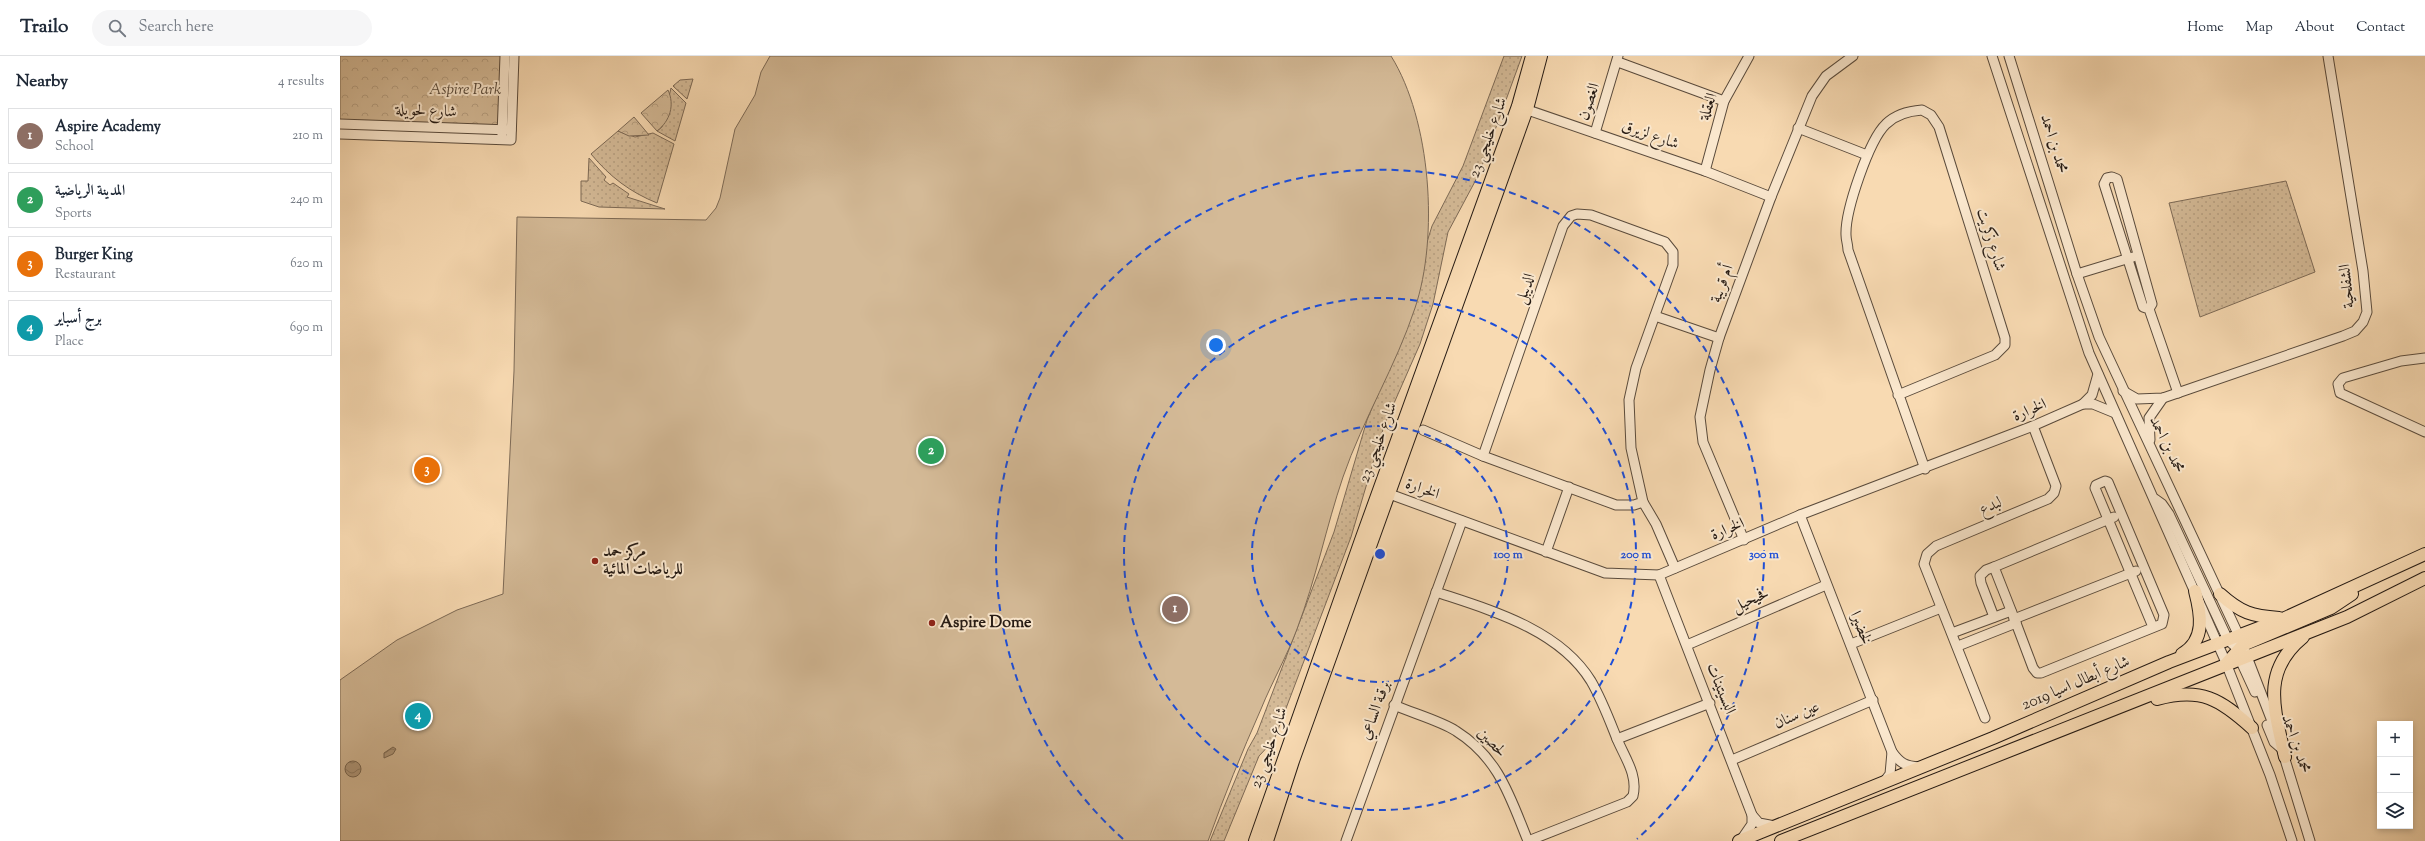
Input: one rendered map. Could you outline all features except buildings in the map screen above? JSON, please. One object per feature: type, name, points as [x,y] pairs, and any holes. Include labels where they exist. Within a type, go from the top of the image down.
[{"type":"main road","name":"شارع خليجي 23","points":[[1522,108],[1532,56]]},
{"type":"main road","name":"شارع خليجي 23","points":[[1255,841],[1288,760],[1541,56]]},
{"type":"main road","name":"شارع أبطال اسيا 2019","points":[[1781,841],[2137,699],[2234,650],[2285,618],[2367,582],[2425,554]]},
{"type":"main road","name":"شارع أبطال اسيا 2019","points":[[1740,840],[1921,767],[2168,662],[2234,650],[2312,630],[2375,604],[2425,578]]},
{"type":"main road","points":[[2234,650],[2331,608],[2367,582]]},
{"type":"main road","points":[[2168,662],[2188,650],[2199,635],[2200,612],[2195,591]]},
{"type":"main road","points":[[2220,594],[2238,609],[2256,617],[2285,618]]},
{"type":"main road","points":[[2283,752],[2273,703],[2277,671],[2290,647],[2312,630]]},
{"type":"main road","points":[[2105,712],[2174,694],[2188,693],[2206,696],[2222,703],[2252,728]]},
{"type":"main road","name":"شارع خليجي 23","points":[[1267,841],[1288,760]]},
{"type":"street","points":[[505,56],[507,130]]},
{"type":"street","points":[[507,130],[514,56]]},
{"type":"street","name":"العقلة","points":[[1705,171],[1724,101],[1750,56]]},
{"type":"street","name":"أم قريبة","points":[[1744,540],[1703,442],[1700,417],[1719,338],[1798,128],[1812,96],[1826,76],[1853,56]]},
{"type":"street","name":"محمد بن احمد","points":[[1992,56],[2078,320],[2098,373],[2195,591],[2234,650],[2274,742],[2283,752],[2310,841]]},
{"type":"street","name":"محمد بن احمد","points":[[2009,56],[2077,274],[2099,337],[2123,391],[2220,594],[2252,728],[2292,841]]},
{"type":"street","name":"الشفلحية","points":[[2123,391],[2137,399],[2163,398],[2343,336],[2354,331],[2363,322],[2367,312],[2363,271],[2328,56]]},
{"type":"street","points":[[1618,59],[1724,101]]},
{"type":"street","name":"الغصون","points":[[1595,133],[1618,59]]},
{"type":"street","name":"شارع لزيرق","points":[[1522,108],[1705,171],[1771,197]]},
{"type":"street","name":"شارع زكريت","points":[[1898,395],[1995,355],[2002,350],[2005,338],[1939,126],[1931,115],[1922,110],[1896,116],[1885,124],[1867,155],[1850,206],[1846,235],[1848,250],[1898,395],[1925,469]]},
{"type":"street","name":"شارع لحويلة","points":[[340,124],[507,130],[506,140],[340,134]]},
{"type":"street","points":[[372,125],[372,135]]},
{"type":"street","points":[[1798,128],[1867,155]]},
{"type":"street","points":[[2149,309],[2143,307],[2104,184],[2107,178],[2112,177],[2117,179],[2152,304],[2149,309],[2178,393]]},
{"type":"street","name":"الديبل","points":[[1483,456],[1563,226],[1571,216],[1577,214],[1591,215],[1665,242],[1673,252],[1673,265],[1636,368],[1629,400],[1631,448],[1643,502],[1656,524],[1675,568]]},
{"type":"street","points":[[2077,274],[2138,256]]},
{"type":"street","points":[[1655,316],[1719,338]]},
{"type":"street","points":[[2425,358],[2401,361],[2358,373],[2343,378],[2338,384],[2340,392],[2425,432]]},
{"type":"street","points":[[2083,404],[2092,395],[2098,373]]},
{"type":"street","points":[[2152,451],[2148,432],[2149,418],[2163,398]]},
{"type":"street","points":[[2083,404],[2093,404],[2115,413]]},
{"type":"street","name":"الخرارة","points":[[1384,492],[1605,573],[1660,575],[1800,515],[1925,469],[2033,426],[2083,404]]},
{"type":"street","name":"لبدع","points":[[1985,718],[1958,646],[1924,564],[1927,554],[1936,546],[2048,499],[2054,494],[2056,486],[2033,426]]},
{"type":"street","points":[[1423,430],[1483,456],[1616,505],[1629,506],[1643,502]]},
{"type":"street","points":[[1994,567],[2036,673],[2162,624],[2164,615],[2108,482],[2105,481],[2096,485],[2095,488],[2110,519],[2153,627]]},
{"type":"street","points":[[1546,552],[1569,487]]},
{"type":"street","points":[[2153,498],[2162,504],[2169,514],[2234,650]]},
{"type":"street","points":[[1994,617],[1981,583],[1980,576],[1986,570],[2122,514]]},
{"type":"street","name":"لخضيرا","points":[[1800,515],[1892,752],[1900,762],[1909,767],[1921,767]]},
{"type":"street","name":"برقـة الساعي","points":[[1346,841],[1462,521]]},
{"type":"street","points":[[1958,646],[2013,618],[2144,568]]},
{"type":"street","name":"البسيتينات","points":[[1660,575],[1752,815]]},
{"type":"street","name":"فحيحيل","points":[[1687,645],[1826,585]]},
{"type":"street","points":[[1436,592],[1509,618],[1556,645],[1579,665],[1590,680],[1603,705],[1634,777],[1633,796],[1627,802],[1528,841]]},
{"type":"street","points":[[1851,644],[1941,608]]},
{"type":"street","points":[[1952,634],[1994,617],[2013,618]]},
{"type":"street","name":"عين سنان","points":[[1732,760],[1873,700]]},
{"type":"street","points":[[1617,739],[1710,703]]},
{"type":"street","name":"لحصين","points":[[1394,706],[1455,730],[1488,758],[1502,777],[1528,841]]},
{"type":"street","name":"لخضيرا","points":[[1884,782],[1890,774],[1892,752]]},
{"type":"street","points":[[1752,815],[1759,823],[1776,826]]},
{"type":"street","points":[[1740,840],[1752,824],[1752,815]]},
{"type":"green space","name":"Aspire Park","points":[[340,56],[502,56],[499,127],[340,120]]},
{"type":"green space","points":[[770,56],[1391,56],[1404,82],[1415,112],[1427,179],[1427,248],[1422,279],[1415,308],[1399,351],[1360,434],[1343,477],[1310,591],[1297,629],[1247,741],[1208,841],[340,841],[340,680],[397,640],[457,610],[503,594],[514,371],[517,217],[706,220],[716,208],[720,198],[735,129],[755,95],[761,72]]},
{"type":"green space","points":[[1504,56],[1522,56],[1479,174],[1448,232],[1433,304],[1420,344],[1384,426],[1351,537],[1274,740],[1259,756],[1224,841],[1210,841],[1248,749],[1257,733],[1334,532],[1367,420],[1384,379],[1432,226],[1463,166]]},
{"type":"green space","points":[[693,79],[687,99],[673,86],[680,80]]},
{"type":"green space","points":[[671,88],[686,103],[675,141],[657,131],[662,127]]},
{"type":"green space","points":[[668,90],[671,101],[670,112],[668,118],[657,131],[641,113]]},
{"type":"green space","points":[[634,117],[649,135],[629,136],[618,131]]},
{"type":"green space","points":[[618,131],[635,137],[653,133],[674,144],[657,203],[629,189],[613,177],[591,154]]},
{"type":"green space","points":[[589,158],[606,177],[604,180],[610,185],[613,183],[629,194],[627,197],[665,209],[599,207],[581,201],[581,181],[588,181]]},
{"type":"green space","points":[[2286,181],[2315,272],[2200,317],[2169,203]]},
{"type":"water","points":[[393,747],[396,749],[393,754],[384,758],[384,753]]},
{"type":"water","points":[[353,761],[359,763],[361,769],[359,775],[353,777],[347,775],[345,769],[347,763]]},
{"type":"place","name":"المدينة الرياضية","points":[[931,451]]},
{"type":"place","name":"Burger King","points":[[427,470]]},
{"type":"place","name":"مركز حمد للرياضات المائية","points":[[595,561]]},
{"type":"place","name":"Aspire Academy","points":[[1175,609]]},
{"type":"place","name":"Aspire Dome","points":[[932,623]]},
{"type":"place","name":"برج أسباير","points":[[418,716]]}]
